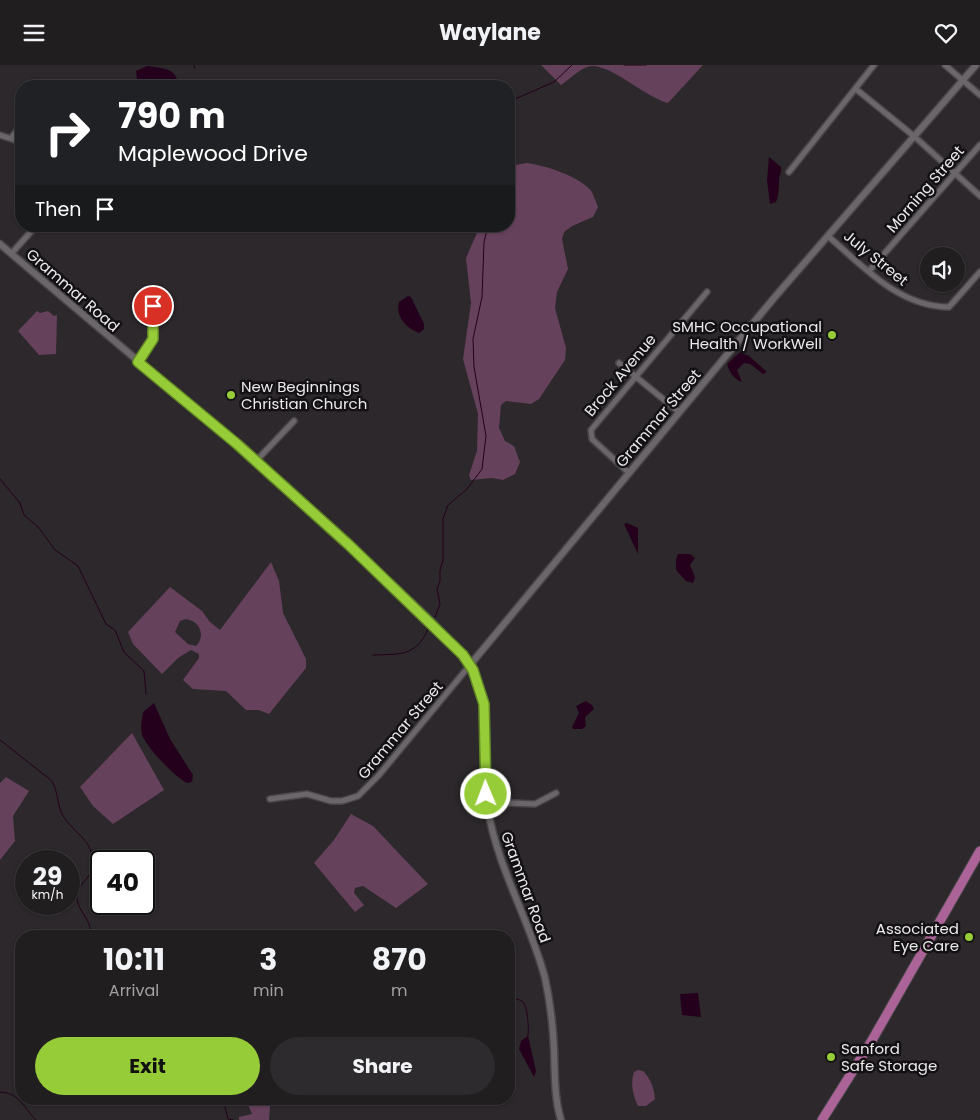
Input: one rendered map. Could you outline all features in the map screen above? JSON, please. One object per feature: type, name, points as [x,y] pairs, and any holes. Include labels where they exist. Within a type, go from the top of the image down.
[{"type":"highway","points":[[822,1120],[871,1043],[980,851]]},
{"type":"street","points":[[789,172],[874,65]]},
{"type":"street","points":[[944,65],[980,95]]},
{"type":"street","name":"Grammar Street","points":[[270,799],[307,794],[331,801],[342,801],[351,799],[364,791],[774,298],[829,237],[976,65]]},
{"type":"street","points":[[856,89],[915,137],[980,196]]},
{"type":"street","points":[[11,139],[15,134]]},
{"type":"street","points":[[0,135],[15,140]]},
{"type":"street","name":"Morning Street","points":[[869,271],[980,145]]},
{"type":"street","points":[[11,254],[31,232]]},
{"type":"street","name":"July Street","points":[[829,237],[869,271],[903,296],[936,307],[949,307],[980,272]]},
{"type":"street","name":"Grammar Road","points":[[0,244],[256,461],[388,581],[455,647],[470,665],[484,704],[487,802],[497,847],[545,979],[552,1027],[556,1094],[562,1120]]},
{"type":"street","name":"Brock Avenue","points":[[628,472],[595,443],[590,432],[707,292]]},
{"type":"street","points":[[138,362],[153,339],[153,305]]},
{"type":"street","points":[[619,363],[678,412]]},
{"type":"street","points":[[256,461],[294,421]]},
{"type":"street","points":[[487,802],[535,805],[556,793]]},
{"type":"shaded area","points":[[541,65],[703,65],[668,103],[599,67],[587,67],[561,85]]},
{"type":"shaded area","points":[[147,66],[163,68],[172,72],[177,80],[138,80],[136,71]]},
{"type":"shaded area","points":[[769,157],[781,167],[777,199],[776,202],[770,204],[767,180]]},
{"type":"shaded area","points":[[527,163],[543,166],[580,181],[592,192],[598,207],[593,217],[572,226],[564,232],[562,239],[568,269],[557,292],[555,308],[566,348],[565,360],[539,399],[531,404],[506,401],[501,405],[499,428],[505,441],[514,446],[520,462],[515,474],[503,480],[492,478],[471,480],[469,475],[477,451],[478,414],[463,359],[471,303],[466,258],[477,232],[515,232],[515,165]]},
{"type":"shaded area","points":[[408,296],[411,297],[424,324],[424,329],[419,333],[406,325],[400,317],[399,302]]},
{"type":"shaded area","points":[[37,311],[40,313],[48,311],[54,316],[57,315],[56,354],[39,355],[18,331]]},
{"type":"shaded area","points":[[740,352],[749,356],[767,372],[763,374],[750,364],[744,363],[737,370],[742,382],[735,378],[727,364]]},
{"type":"shaded area","points":[[627,523],[638,528],[638,554],[624,524]]},
{"type":"shaded area","points":[[678,554],[690,554],[695,558],[690,565],[695,577],[693,583],[686,581],[676,570]]},
{"type":"shaded area","points":[[271,562],[279,581],[283,613],[306,659],[306,668],[269,714],[259,710],[246,710],[226,691],[193,689],[183,680],[199,658],[199,654],[191,650],[178,658],[162,674],[133,644],[128,632],[170,587],[202,611],[210,622],[220,630]],"holes":[[[191,620],[198,626],[201,634],[201,638],[196,646],[188,644],[175,632],[180,621]]]},
{"type":"shaded area","points":[[586,701],[594,709],[585,717],[586,726],[582,729],[573,729],[572,727],[579,713],[576,706]]},
{"type":"shaded area","points":[[154,703],[170,739],[193,775],[192,782],[187,783],[169,769],[149,747],[142,735],[143,712]]},
{"type":"shaded area","points":[[132,733],[164,790],[113,824],[93,806],[80,787]]},
{"type":"shaded area","points":[[6,777],[29,791],[13,816],[15,841],[0,860],[0,783]]},
{"type":"shaded area","points":[[351,814],[373,826],[428,884],[396,908],[363,886],[355,888],[354,893],[364,905],[355,912],[314,863],[334,840]]},
{"type":"shaded area","points":[[698,993],[701,1017],[682,1015],[680,994]]},
{"type":"shaded area","points":[[528,1036],[536,1071],[534,1077],[519,1049],[521,1041]]},
{"type":"shaded area","points":[[638,1070],[646,1074],[654,1091],[655,1099],[646,1106],[638,1106],[633,1094],[633,1076],[634,1072]]},
{"type":"shaded area","points":[[249,1105],[270,1105],[269,1120],[239,1120],[239,1117],[252,1114]]},
{"type":"waterway","points":[[515,99],[554,82],[572,65]]},
{"type":"waterway","points":[[624,65],[646,65]]},
{"type":"waterway","points":[[435,617],[440,604],[437,589],[443,560],[443,519],[448,505],[467,489],[482,469],[486,436],[474,367],[473,339],[482,297],[484,242],[486,232]]},
{"type":"waterway","points":[[0,479],[20,503],[24,515],[39,528],[55,550],[78,566],[106,624],[115,630],[124,652],[144,671],[146,694]]},
{"type":"waterway","points":[[373,655],[406,652],[418,645],[428,629]]},
{"type":"waterway","points":[[0,740],[52,781],[62,814],[88,844],[93,859],[92,868],[89,876],[77,893],[77,898],[91,930]]},
{"type":"waterway","points":[[515,998],[521,1000],[526,1007],[528,1036]]},
{"type":"waterway","points":[[0,1092],[15,1097]]},
{"type":"waterway","points":[[24,1105],[36,1120]]},
{"type":"waterway","points":[[224,1105],[228,1119],[233,1120]]},
{"type":"place","name":"SMHC Occupational Health / WorkWell","points":[[832,335]]},
{"type":"place","name":"New Beginnings Christian Church","points":[[231,395]]},
{"type":"place","name":"Associated Eye Care","points":[[969,937]]},
{"type":"place","name":"Sanford Safe Storage","points":[[831,1057]]},
{"type":"route","points":[[153,306],[153,339],[149,349],[138,362],[205,416],[349,545],[440,631],[468,661],[480,688],[484,704],[486,794]]}]
